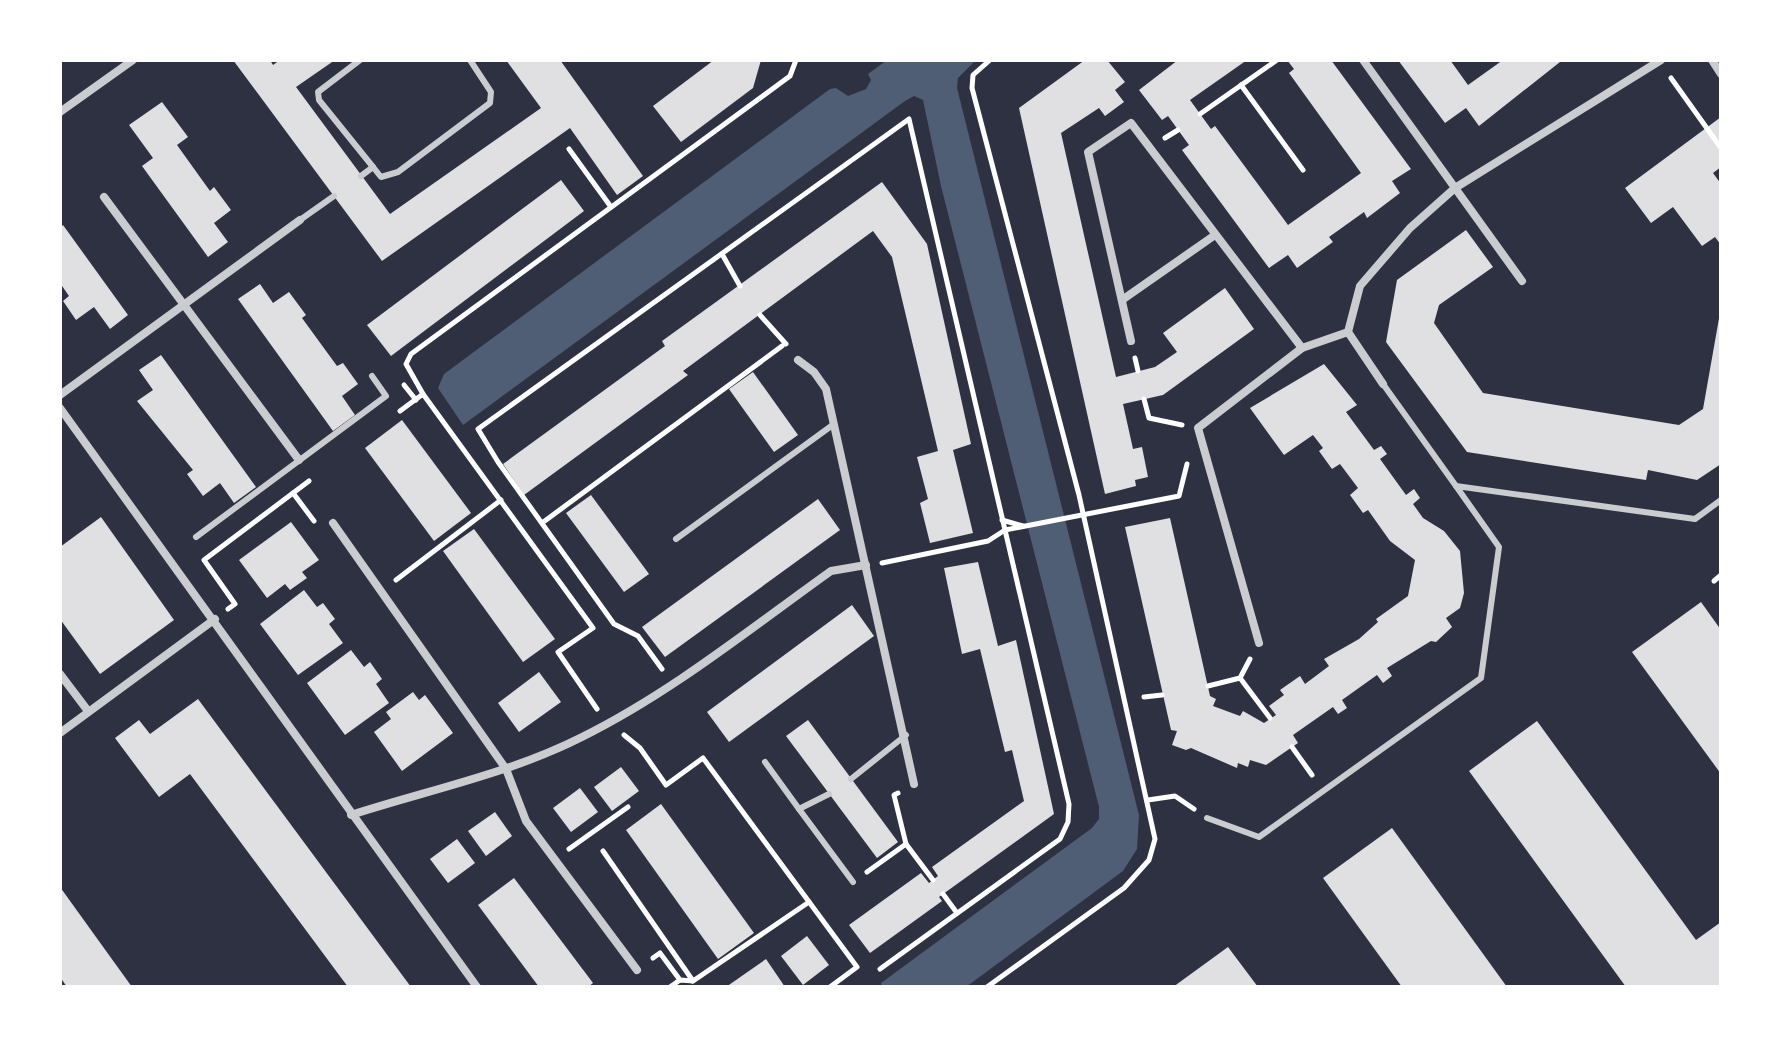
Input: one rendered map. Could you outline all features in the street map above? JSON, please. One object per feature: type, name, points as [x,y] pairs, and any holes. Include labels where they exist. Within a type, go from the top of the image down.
[{"type":"street","points":[[60,112],[133,60]]},
{"type":"street","points":[[1363,60],[1522,281]]},
{"type":"street","points":[[1383,384],[1348,332],[1360,286],[1410,228],[1455,188],[1661,60]]},
{"type":"street","points":[[1712,60],[1721,74]]},
{"type":"street","points":[[1131,341],[1088,152],[1131,123],[1302,348]]},
{"type":"street","points":[[104,197],[299,460]]},
{"type":"street","points":[[60,395],[300,220]]},
{"type":"street","points":[[1122,300],[1215,235]]},
{"type":"street","points":[[1259,643],[1198,428],[1302,348],[1348,332]]},
{"type":"street","points":[[798,360],[814,372],[826,389],[906,735],[914,784]]},
{"type":"street","points":[[60,408],[215,619],[351,815],[477,987]]},
{"type":"street","points":[[333,523],[506,769],[526,821],[637,970]]},
{"type":"street","points":[[351,815],[506,769],[583,737],[671,683],[831,571],[866,565]]},
{"type":"street","points":[[60,733],[215,619]]},
{"type":"street","points":[[60,674],[88,711]]},
{"type":"lane","points":[[360,60],[318,92],[319,100],[381,177],[398,172],[490,103],[491,92],[470,60]]},
{"type":"lane","points":[[361,176],[373,167]]},
{"type":"lane","points":[[300,220],[334,196]]},
{"type":"lane","points":[[196,537],[386,396],[372,376]]},
{"type":"lane","points":[[1207,818],[1259,837],[1481,678],[1499,547],[1383,384]]},
{"type":"lane","points":[[676,539],[834,424]]},
{"type":"lane","points":[[1456,486],[1695,519],[1721,500]]},
{"type":"lane","points":[[851,779],[906,735]]},
{"type":"lane","points":[[765,762],[853,882]]},
{"type":"lane","points":[[799,809],[829,794]]},
{"type":"path","points":[[596,708],[558,652],[593,628],[423,394],[406,364],[411,354],[790,76],[796,60]]},
{"type":"path","points":[[987,987],[1124,888],[1149,860],[1155,839],[1079,495],[972,88],[973,75],[990,60]]},
{"type":"path","points":[[1200,114],[1277,60]]},
{"type":"path","points":[[1661,60],[1688,106],[1721,148]]},
{"type":"path","points":[[1241,85],[1303,170]]},
{"type":"path","points":[[671,683],[638,636],[614,624],[478,429],[909,119],[1066,787],[1068,822],[1060,839],[880,969]]},
{"type":"path","points":[[569,149],[611,207]]},
{"type":"path","points":[[722,254],[740,286]]},
{"type":"path","points":[[760,315],[798,360]]},
{"type":"path","points":[[542,523],[786,343]]},
{"type":"path","points":[[1136,362],[1138,371]]},
{"type":"path","points":[[391,418],[423,394]]},
{"type":"path","points":[[866,565],[907,560],[988,541],[1005,530],[1082,513],[1179,496],[1198,428],[1149,418],[1144,399]]},
{"type":"path","points":[[215,619],[235,604],[204,560],[317,475]]},
{"type":"path","points":[[1074,515],[1079,495]]},
{"type":"path","points":[[380,593],[501,500]]},
{"type":"path","points":[[1002,520],[1024,526]]},
{"type":"path","points":[[1714,581],[1721,575]]},
{"type":"path","points":[[1208,686],[1240,678],[1259,643]]},
{"type":"path","points":[[1240,678],[1270,718]]},
{"type":"path","points":[[1144,697],[1162,695]]},
{"type":"path","points":[[1292,747],[1324,792]]},
{"type":"path","points":[[640,748],[666,785],[703,758],[857,967],[833,986]]},
{"type":"path","points":[[914,784],[894,795],[906,844],[933,880]]},
{"type":"path","points":[[1148,800],[1175,796],[1207,818]]},
{"type":"path","points":[[555,859],[628,807]]},
{"type":"path","points":[[853,882],[906,844]]},
{"type":"path","points":[[603,851],[693,981]]},
{"type":"path","points":[[943,894],[957,913]]},
{"type":"path","points":[[670,987],[680,980],[693,981],[809,902]]},
{"type":"path","points":[[920,940],[925,947]]},
{"type":"path","points":[[660,953],[680,980]]},
{"type":"water","points":[[887,60],[976,60],[958,78],[957,88],[1139,815],[1137,849],[1123,871],[966,987],[882,987],[881,983],[1092,828],[1099,819],[1099,807],[941,186],[923,100],[914,96],[905,101],[463,425],[438,388],[444,374],[830,89],[836,88],[848,96],[866,89],[871,80],[868,74]]},
{"type":"building","points":[[233,60],[270,60],[273,65],[280,60],[335,60],[296,87],[390,214],[541,108],[506,60],[560,60],[643,176],[617,195],[570,128],[382,261]]},
{"type":"building","points":[[714,60],[761,60],[753,88],[681,142],[653,106]]},
{"type":"building","points":[[1085,60],[1107,60],[1125,82],[1115,90],[1124,102],[1105,116],[1099,108],[1061,133],[1116,377],[1155,367],[1177,352],[1163,333],[1225,288],[1254,329],[1163,395],[1123,404],[1133,449],[1142,447],[1148,477],[1135,480],[1136,486],[1105,494],[1019,108]]},
{"type":"building","points":[[1178,60],[1247,60],[1190,100],[1211,129],[1215,126],[1288,225],[1361,173],[1289,73],[1294,69],[1287,60],[1331,60],[1411,169],[1392,181],[1400,193],[1367,218],[1364,212],[1329,237],[1333,242],[1297,268],[1288,255],[1269,268],[1182,150],[1189,145],[1168,116],[1162,120],[1139,90]]},
{"type":"building","points":[[1398,60],[1450,60],[1468,85],[1503,60],[1560,62],[1479,126],[1466,108],[1445,123]]},
{"type":"building","points":[[162,102],[188,137],[177,145],[210,191],[214,187],[231,210],[214,223],[228,242],[208,257],[142,166],[153,158],[129,125]]},
{"type":"building","points":[[1721,117],[1721,167],[1713,173],[1721,184],[1721,245],[1715,237],[1702,246],[1673,207],[1651,223],[1625,188]]},
{"type":"building","points":[[561,180],[584,211],[391,356],[367,325]]},
{"type":"building","points":[[882,182],[927,244],[971,444],[953,450],[973,533],[930,543],[920,503],[928,499],[917,457],[938,451],[892,257],[873,231],[683,371],[688,375],[524,495],[503,464],[665,346],[662,341]]},
{"type":"building","points":[[63,225],[128,315],[110,329],[94,307],[76,320],[63,301],[69,296],[60,283],[60,228]]},
{"type":"building","points":[[1466,230],[1493,267],[1439,305],[1434,323],[1483,393],[1679,425],[1703,409],[1721,307],[1721,464],[1697,480],[1648,470],[1646,480],[1467,452],[1386,342],[1397,280]]},
{"type":"building","points":[[260,284],[273,303],[289,292],[306,315],[302,318],[337,366],[343,363],[358,384],[342,396],[355,415],[333,431],[238,299]]},
{"type":"building","points":[[161,355],[256,487],[234,503],[220,483],[203,496],[187,474],[193,470],[137,401],[153,390],[139,370]]},
{"type":"building","points":[[1324,364],[1357,405],[1346,412],[1374,450],[1381,446],[1387,454],[1380,459],[1406,495],[1414,489],[1420,498],[1413,504],[1423,518],[1444,531],[1460,551],[1464,593],[1460,608],[1446,618],[1452,627],[1436,642],[1431,641],[1387,668],[1392,676],[1383,683],[1377,675],[1342,700],[1347,708],[1338,714],[1333,707],[1293,735],[1298,743],[1266,765],[1250,760],[1248,767],[1238,763],[1237,768],[1191,748],[1186,750],[1172,745],[1177,731],[1171,730],[1125,527],[1170,518],[1210,696],[1216,699],[1213,706],[1240,716],[1243,711],[1264,723],[1276,715],[1269,706],[1284,695],[1280,690],[1300,676],[1305,684],[1329,666],[1324,659],[1359,639],[1378,622],[1376,619],[1408,596],[1415,560],[1390,541],[1368,510],[1363,513],[1350,495],[1358,488],[1340,464],[1332,469],[1319,451],[1323,448],[1313,435],[1284,455],[1250,408]]},
{"type":"building","points":[[753,372],[798,435],[774,452],[729,389]]},
{"type":"building","points":[[402,420],[471,513],[434,541],[365,448]]},
{"type":"building","points":[[591,495],[649,574],[624,592],[566,513]]},
{"type":"building","points":[[818,499],[840,530],[665,657],[642,627]]},
{"type":"building","points":[[101,517],[174,620],[100,674],[60,619],[60,547]]},
{"type":"building","points":[[291,522],[319,560],[302,572],[307,578],[290,590],[285,584],[267,598],[239,560]]},
{"type":"building","points":[[474,529],[555,639],[523,662],[443,551]]},
{"type":"building","points":[[978,562],[998,646],[1016,640],[1054,814],[939,897],[942,901],[870,953],[849,925],[921,873],[929,883],[938,876],[932,867],[1024,801],[1012,750],[1005,752],[980,649],[962,654],[944,568]]},
{"type":"building","points":[[304,590],[317,607],[323,603],[335,619],[329,624],[343,643],[298,675],[260,624]]},
{"type":"building","points":[[1701,602],[1721,630],[1721,774],[1632,652]]},
{"type":"building","points":[[852,605],[874,636],[729,742],[707,712]]},
{"type":"building","points":[[351,650],[364,667],[370,662],[382,679],[376,684],[389,703],[345,735],[307,683]]},
{"type":"building","points":[[539,672],[561,702],[519,732],[498,703]]},
{"type":"building","points":[[413,692],[419,700],[425,695],[453,733],[402,771],[374,732],[391,719],[386,712]]},
{"type":"building","points":[[198,699],[411,987],[348,987],[190,774],[159,797],[115,738],[139,720],[150,734]]},
{"type":"building","points":[[808,720],[898,842],[877,858],[786,736]]},
{"type":"building","points":[[1537,721],[1696,940],[1721,922],[1721,987],[1626,987],[1469,771]]},
{"type":"building","points":[[621,767],[639,791],[612,811],[594,787]]},
{"type":"building","points":[[580,788],[598,812],[571,832],[553,808]]},
{"type":"building","points":[[661,804],[754,933],[718,959],[626,830]]},
{"type":"building","points":[[495,812],[512,836],[486,856],[468,831]]},
{"type":"building","points":[[1392,828],[1507,987],[1402,987],[1323,878]]},
{"type":"building","points":[[457,839],[475,863],[448,883],[430,859]]},
{"type":"building","points":[[514,878],[593,983],[588,987],[539,987],[478,905]]},
{"type":"building","points":[[60,887],[132,987],[67,987],[60,977]]},
{"type":"building","points":[[807,936],[829,965],[803,985],[781,956]]},
{"type":"building","points":[[1228,947],[1258,987],[1173,987]]},
{"type":"building","points":[[766,959],[785,987],[726,987]]}]
